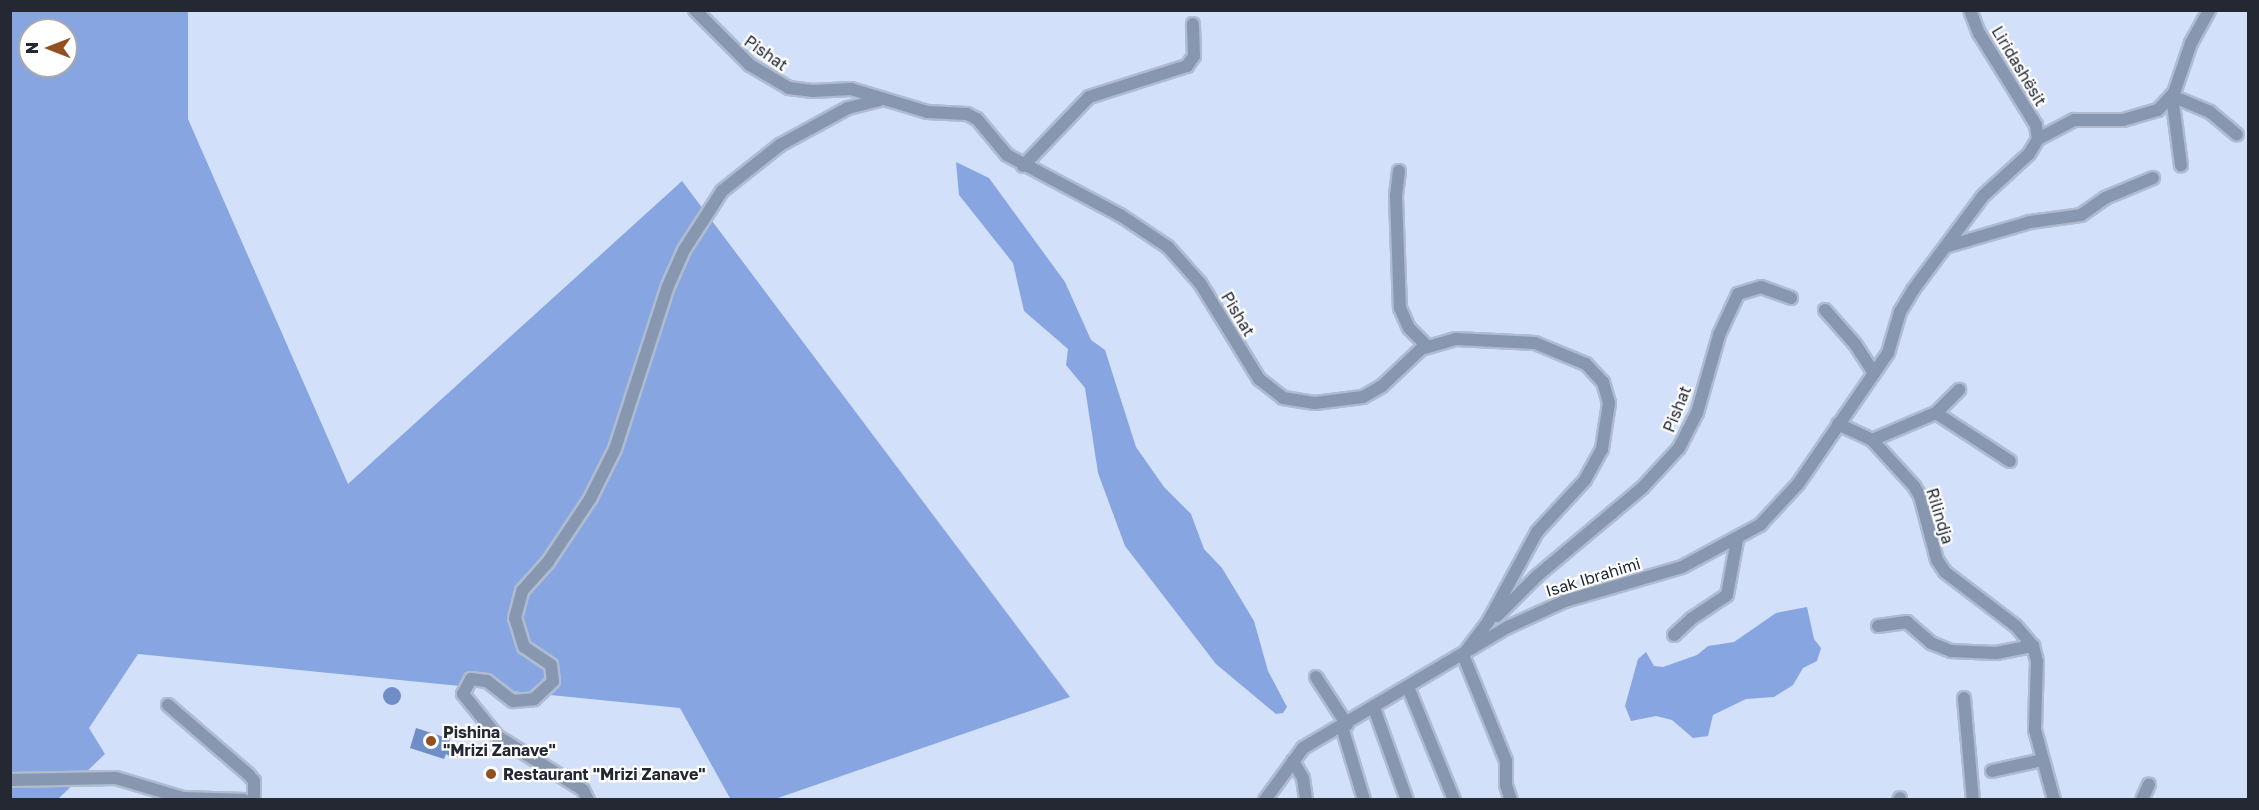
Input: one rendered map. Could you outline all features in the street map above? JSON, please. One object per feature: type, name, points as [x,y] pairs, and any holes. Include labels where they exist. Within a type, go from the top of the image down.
[{"type":"street","name":"Pishat","points":[[695,10],[740,57],[777,82],[800,90],[851,89],[879,100],[897,100],[927,112],[973,116],[997,147],[1023,166],[1120,215],[1168,246],[1200,283],[1259,379],[1283,398],[1333,402],[1363,397],[1382,386],[1427,346],[1471,338],[1542,345],[1586,364],[1607,392],[1608,427],[1595,464],[1572,495],[1537,532],[1488,622],[1463,655]]},
{"type":"street","name":"Liridashësit","points":[[1970,10],[1979,33],[2036,125],[2038,139]]},
{"type":"street","points":[[2181,165],[2172,96],[2191,43],[2209,10]]},
{"type":"street","points":[[1023,166],[1045,139],[1089,97],[1187,66],[1194,56],[1193,24]]},
{"type":"street","points":[[2038,139],[2074,120],[2146,116],[2172,96]]},
{"type":"street","points":[[2172,96],[2210,112],[2237,135]]},
{"type":"street","points":[[588,800],[583,790],[497,736],[463,694],[471,679],[487,681],[513,700],[534,699],[553,681],[551,665],[524,647],[515,618],[522,591],[548,562],[590,500],[615,449],[668,286],[684,250],[722,191],[780,145],[848,108],[879,100]]},
{"type":"street","name":"Isak Ibrahimi","points":[[1266,800],[1293,761],[1310,744],[1463,655],[1546,608],[1682,567],[1737,540],[1784,502],[1888,352],[1906,300],[1983,196],[2029,154],[2038,139]]},
{"type":"street","points":[[1399,171],[1396,196],[1400,308],[1409,328],[1427,346]]},
{"type":"street","points":[[1948,246],[2030,222],[2081,215],[2105,198],[2153,178]]},
{"type":"street","name":"Pishat","points":[[1488,622],[1643,487],[1679,448],[1697,413],[1719,335],[1738,294],[1761,287],[1791,297]]},
{"type":"street","points":[[1825,310],[1856,344],[1874,373]]},
{"type":"street","points":[[1872,440],[1936,413],[1959,390]]},
{"type":"street","points":[[1936,413],[2010,461]]},
{"type":"street","name":"Rilindja","points":[[1838,424],[1872,440],[1920,496],[1940,566],[2016,626],[2033,646]]},
{"type":"street","points":[[1674,635],[1681,626],[1727,595],[1737,540]]},
{"type":"street","points":[[1878,626],[1907,622],[1931,643],[1951,651],[1996,653],[2033,646],[2037,661],[2033,714],[2042,760],[2054,800]]},
{"type":"street","points":[[1463,655],[1506,761],[1506,784],[1511,800]]},
{"type":"street","points":[[1316,677],[1344,726],[1364,800]]},
{"type":"street","points":[[1408,687],[1454,800]]},
{"type":"street","points":[[1964,698],[1973,800]]},
{"type":"street","points":[[168,705],[249,775],[254,781],[254,800]]},
{"type":"street","points":[[1374,708],[1407,800]]},
{"type":"street","points":[[1992,771],[2042,760]]},
{"type":"street","points":[[1293,761],[1304,778],[1306,800]]},
{"type":"street","points":[[10,780],[116,778],[180,799],[244,800]]},
{"type":"street","points":[[2142,800],[2149,784]]},
{"type":"shaded area","points":[[10,11],[188,11],[188,119],[348,484],[682,181],[1070,697],[775,799],[731,800],[680,708],[138,654],[89,728],[105,754],[58,799],[11,799]]},
{"type":"shaded area","points":[[956,162],[989,178],[1065,282],[1091,340],[1105,350],[1136,447],[1164,487],[1191,514],[1204,549],[1222,568],[1254,621],[1268,671],[1287,707],[1283,713],[1276,714],[1216,664],[1125,546],[1098,473],[1085,388],[1066,365],[1068,349],[1024,311],[1013,263],[959,195]]},
{"type":"shaded area","points":[[1807,607],[1814,639],[1821,648],[1817,661],[1803,668],[1793,685],[1774,697],[1746,699],[1713,715],[1708,736],[1693,738],[1672,720],[1656,716],[1631,721],[1625,706],[1638,659],[1646,652],[1654,666],[1663,667],[1697,655],[1708,646],[1734,642],[1776,613]]},
{"type":"shaded area","points":[[388,687],[396,687],[401,692],[399,703],[388,705],[383,700],[383,692]]},
{"type":"shaded area","name":"Pishina \"Mrizi Zanave\"","points":[[416,728],[450,739],[449,744],[460,747],[460,755],[453,758],[446,754],[444,759],[410,748]]},
{"type":"place","name":"Pishina \"Mrizi Zanave\"","points":[[431,741]]},
{"type":"place","name":"Restaurant \"Mrizi Zanave\"","points":[[491,774]]}]
